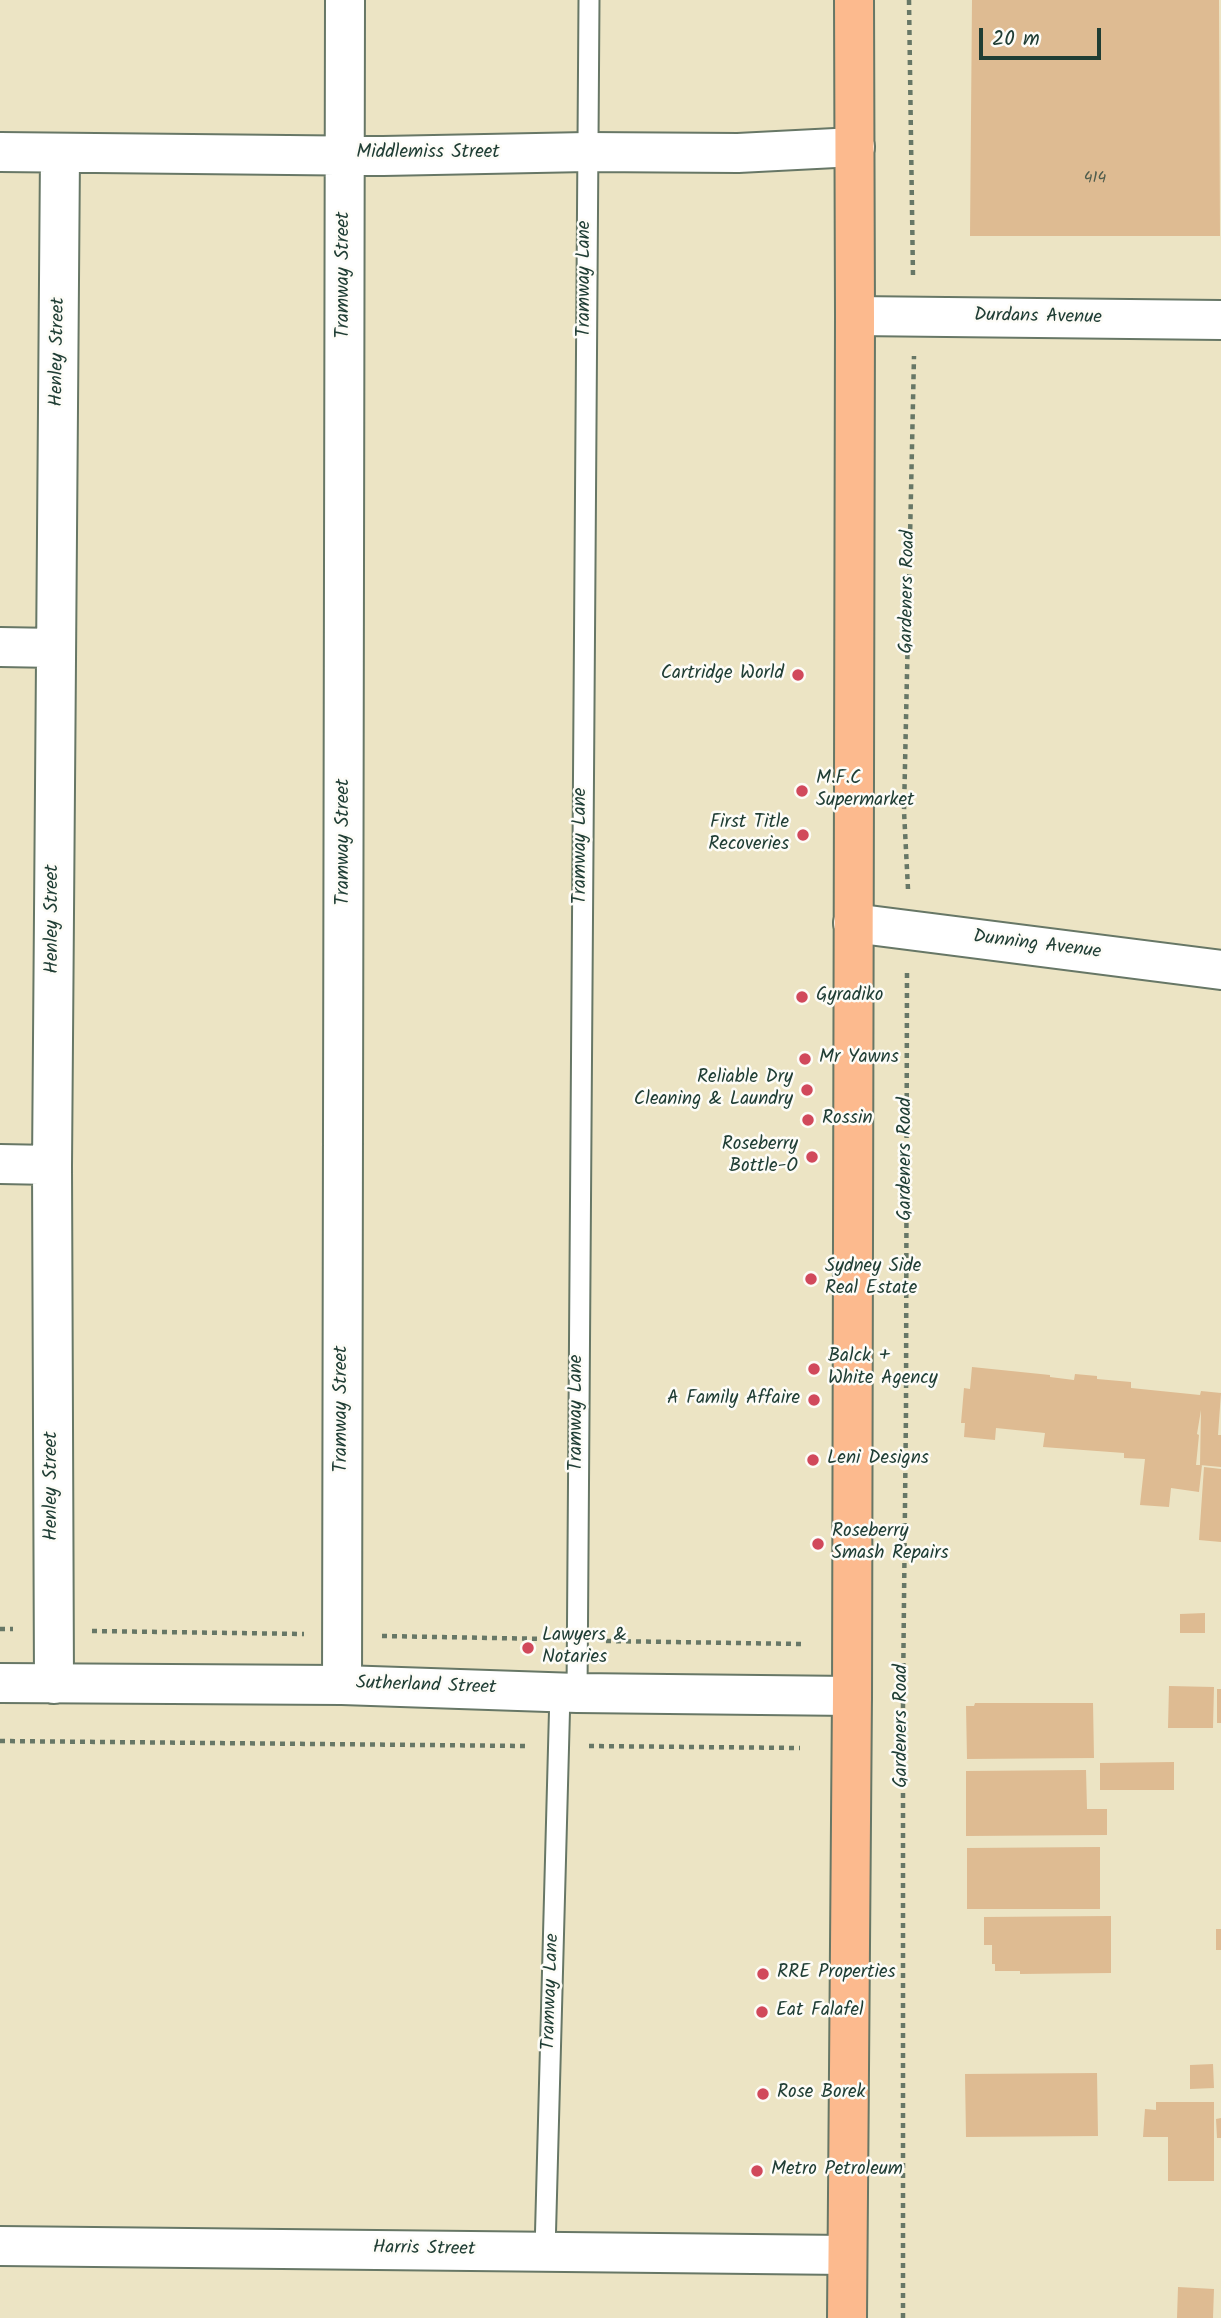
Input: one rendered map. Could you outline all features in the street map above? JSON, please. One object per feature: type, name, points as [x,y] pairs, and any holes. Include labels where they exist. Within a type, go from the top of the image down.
[{"type":"main road","points":[[847,2318],[852,1696],[854,0]]},
{"type":"street","name":"Tramway Street","points":[[342,1685],[345,0]]},
{"type":"street","name":"Middlemiss Street","points":[[0,152],[383,156],[587,152],[738,153],[855,147]]},
{"type":"street","name":"Henley Street","points":[[54,1684],[52,1165],[61,154]]},
{"type":"street","name":"Durdans Avenue","points":[[855,316],[1221,320]]},
{"type":"street","points":[[0,647],[56,648]]},
{"type":"street","name":"Dunning Avenue","points":[[853,923],[1221,970]]},
{"type":"street","points":[[0,1164],[52,1165]]},
{"type":"street","name":"Sutherland Street","points":[[0,1683],[342,1685],[569,1692],[852,1696]]},
{"type":"street","name":"Harris Street","points":[[0,2245],[847,2255]]},
{"type":"lane","name":"Tramway Lane","points":[[545,2251],[558,1746],[577,1640],[589,0]]},
{"type":"path","name":"Gardeners Road","points":[[903,2318],[903,1696],[908,878],[904,811],[914,317],[909,0]]},
{"type":"path","points":[[0,1629],[801,1644]]},
{"type":"path","points":[[0,1741],[800,1748]]},
{"type":"building","points":[[972,0],[1219,0],[1220,236],[970,236]]},
{"type":"building","points":[[972,1367],[1074,1380],[1075,1374],[1097,1376],[1097,1379],[1131,1382],[1131,1388],[1200,1395],[1201,1391],[1221,1393],[1218,1435],[1221,1435],[1221,1467],[1202,1465],[1199,1492],[1171,1488],[1169,1507],[1140,1505],[1145,1459],[1124,1458],[1124,1453],[1043,1447],[1045,1433],[996,1428],[995,1440],[964,1437],[965,1423],[961,1423],[964,1388],[970,1389]],"holes":[[[1201,1410],[1200,1465],[1196,1465]]]},
{"type":"building","points":[[1204,1467],[1221,1469],[1221,1542],[1199,1540]]},
{"type":"building","points":[[1205,1613],[1205,1633],[1180,1633],[1180,1614]]},
{"type":"building","points":[[1169,1686],[1214,1687],[1213,1728],[1168,1728]]},
{"type":"building","points":[[1217,1689],[1221,1689],[1221,1723],[1217,1723]]},
{"type":"building","points":[[975,1703],[1093,1703],[1094,1758],[967,1759],[966,1706],[974,1706]]},
{"type":"building","points":[[1174,1762],[1174,1790],[1100,1790],[1100,1763]]},
{"type":"building","points":[[1086,1770],[1087,1809],[1107,1809],[1107,1835],[966,1836],[966,1771]]},
{"type":"building","points":[[1100,1847],[1100,1909],[967,1909],[967,1848]]},
{"type":"building","points":[[1111,1916],[1111,1973],[1020,1974],[1020,1971],[995,1971],[995,1964],[992,1964],[992,1945],[984,1945],[984,1917]]},
{"type":"building","points":[[1216,1929],[1221,1929],[1221,1950],[1216,1950]]},
{"type":"building","points":[[1213,2064],[1214,2088],[1190,2089],[1190,2065]]},
{"type":"building","points":[[1097,2073],[1098,2136],[966,2137],[965,2074]]},
{"type":"building","points":[[1156,2102],[1214,2102],[1214,2181],[1168,2181],[1168,2137],[1143,2137],[1145,2109],[1156,2110]]},
{"type":"building","points":[[1221,2118],[1221,2138],[1217,2138],[1216,2119]]},
{"type":"building","points":[[1178,2287],[1214,2289],[1213,2318],[1177,2318]]},
{"type":"place","name":"Cartridge World","points":[[798,675]]},
{"type":"place","name":"M.F.C Supermarket","points":[[802,791]]},
{"type":"place","name":"First Title Recoveries","points":[[803,835]]},
{"type":"place","name":"Gyradiko","points":[[802,997]]},
{"type":"place","name":"Mr Yawns","points":[[805,1059]]},
{"type":"place","name":"Reliable Dry Cleaning & Laundry","points":[[807,1090]]},
{"type":"place","name":"Rossin","points":[[808,1120]]},
{"type":"place","name":"Roseberry Bottle-O","points":[[812,1157]]},
{"type":"place","name":"Sydney Side Real Estate","points":[[811,1279]]},
{"type":"place","name":"Balck + White Agency","points":[[814,1369]]},
{"type":"place","name":"A Family Affaire","points":[[814,1400]]},
{"type":"place","name":"Leni Designs","points":[[813,1460]]},
{"type":"place","name":"Roseberry Smash Repairs","points":[[818,1544]]},
{"type":"place","name":"Lawyers & Notaries","points":[[528,1648]]},
{"type":"place","name":"RRE Properties","points":[[763,1974]]},
{"type":"place","name":"Eat Falafel","points":[[762,2012]]},
{"type":"place","name":"Rose Borek","points":[[763,2094]]},
{"type":"place","name":"Metro Petroleum","points":[[757,2171]]}]
